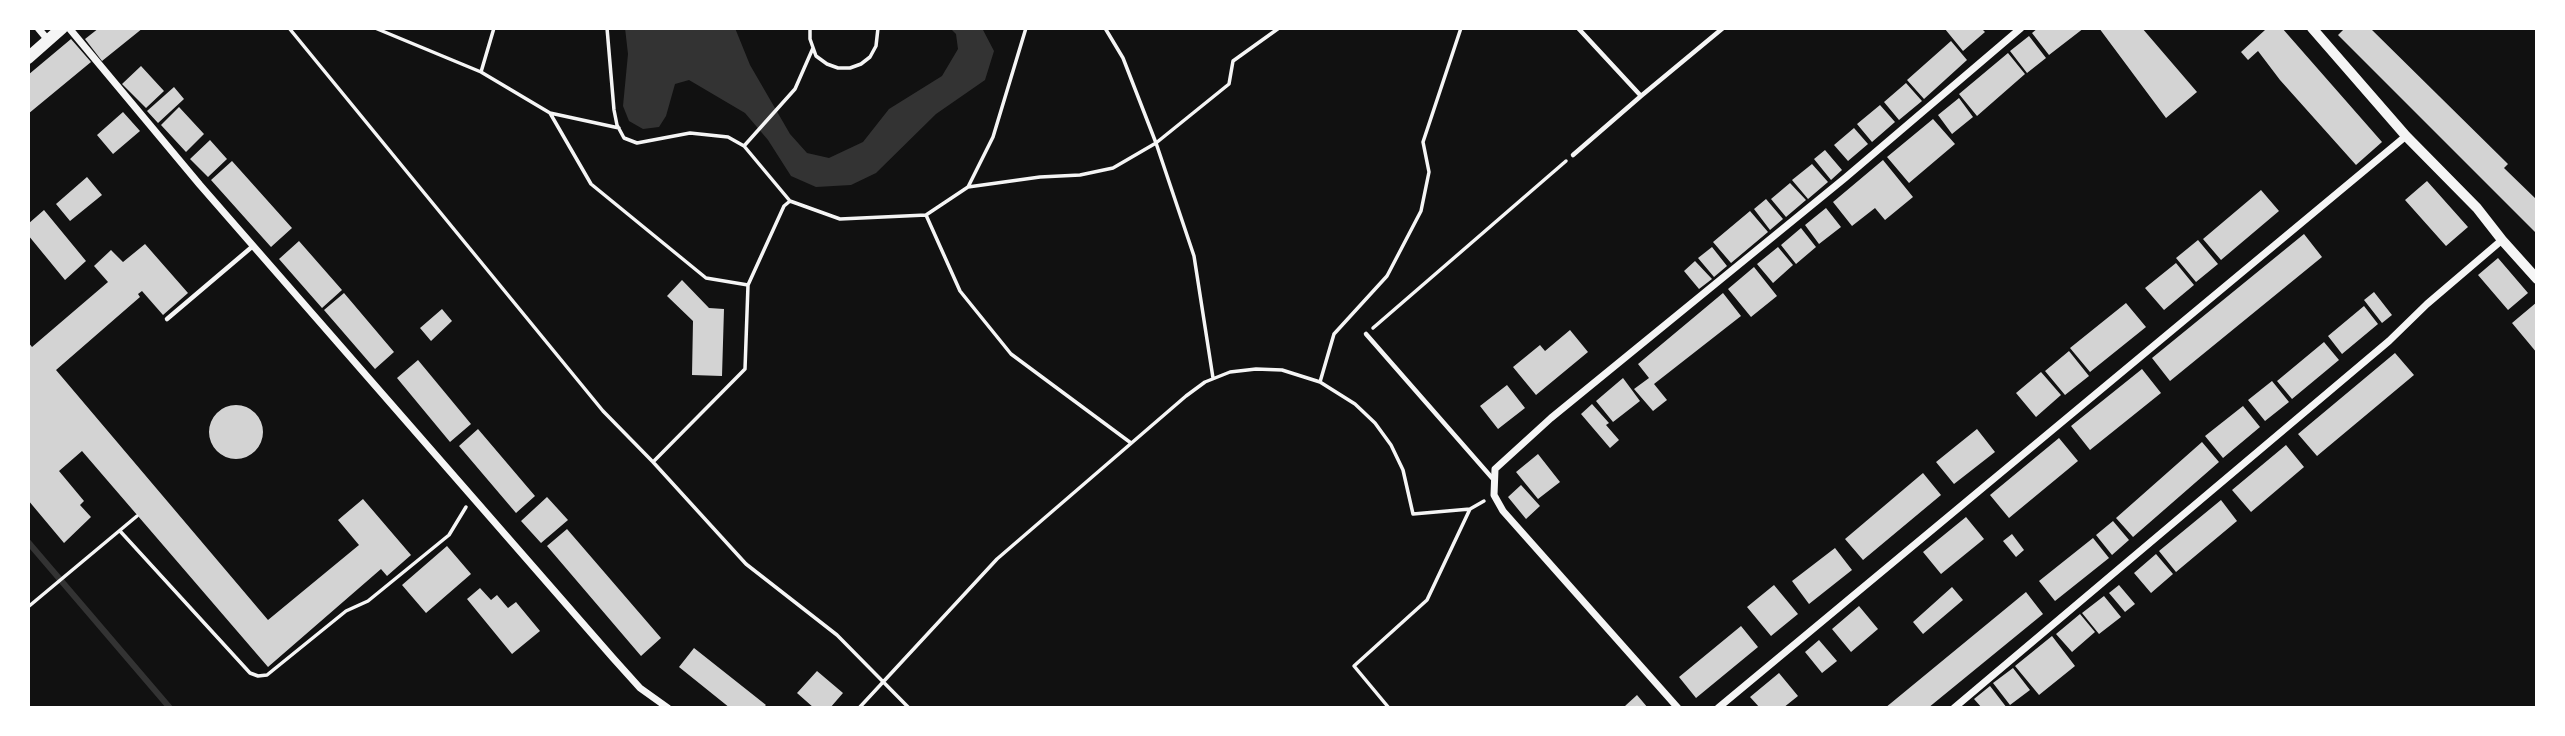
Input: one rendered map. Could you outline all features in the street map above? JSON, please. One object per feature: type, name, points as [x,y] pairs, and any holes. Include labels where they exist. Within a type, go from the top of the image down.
[{"type":"main road","points":[[28,58],[62,28]]},
{"type":"street","points":[[38,28],[48,40]]},
{"type":"street","points":[[69,28],[253,246],[613,658],[640,688],[668,708]]},
{"type":"street","points":[[1678,708],[1503,511],[1494,495],[1495,469],[1551,418],[1846,178],[2021,28]]},
{"type":"street","points":[[2312,28],[2406,136],[2477,208],[2537,279]]},
{"type":"street","points":[[1717,708],[2406,136]]},
{"type":"street","points":[[1954,708],[2389,341],[2502,240]]},
{"type":"lane","points":[[1578,28],[1641,96]]},
{"type":"lane","points":[[1573,155],[1723,28]]},
{"type":"lane","points":[[167,320],[253,246]]},
{"type":"lane","points":[[1367,334],[1494,479]]},
{"type":"path","points":[[289,28],[603,411],[746,564],[836,635],[909,708]]},
{"type":"path","points":[[375,28],[481,72],[550,113],[619,128]]},
{"type":"path","points":[[481,72],[494,28]]},
{"type":"path","points":[[607,28],[614,110],[624,138],[637,143],[690,133],[728,137],[744,146],[790,201],[840,219],[926,215],[968,187],[1040,177],[1080,175],[1113,168],[1156,143],[1228,83],[1233,61],[1279,28]]},
{"type":"path","points":[[810,28],[816,56],[838,68],[862,64],[870,57],[876,46],[878,28]]},
{"type":"path","points":[[968,187],[993,136],[1026,28]]},
{"type":"path","points":[[1105,28],[1123,58],[1156,143],[1194,256],[1213,379]]},
{"type":"path","points":[[1320,382],[1334,334],[1387,276],[1421,211],[1429,172],[1423,142],[1461,28]]},
{"type":"path","points":[[744,146],[795,89],[813,48]]},
{"type":"path","points":[[550,113],[591,184],[706,278],[748,285]]},
{"type":"path","points":[[1367,334],[1573,155]]},
{"type":"path","points":[[653,462],[745,369],[748,285],[784,206],[790,201]]},
{"type":"path","points":[[926,215],[960,290],[1011,354],[1131,443]]},
{"type":"path","points":[[859,708],[997,559],[1186,396],[1230,372],[1282,370],[1320,382],[1355,404],[1375,423],[1391,445],[1404,470],[1413,514],[1470,509],[1494,495]]},
{"type":"path","points":[[120,531],[250,673],[258,676],[267,675],[346,611],[368,601],[449,535],[473,496]]},
{"type":"path","points":[[1389,708],[1354,666],[1427,600],[1470,509]]},
{"type":"path","points":[[28,607],[137,516]]},
{"type":"shaded area","points":[[625,28],[735,28],[750,65],[790,134],[807,153],[829,158],[863,142],[889,109],[942,76],[958,49],[956,34],[950,28],[982,28],[994,51],[985,80],[936,114],[876,173],[851,185],[816,187],[791,176],[768,140],[745,113],[689,80],[675,84],[666,116],[659,127],[643,129],[629,121],[623,106],[628,54]]},
{"type":"building","points":[[99,28],[143,28],[102,61],[85,39]]},
{"type":"building","points":[[1946,28],[1981,28],[1985,32],[1963,51]]},
{"type":"building","points":[[2038,28],[2084,28],[2049,55],[2032,33]]},
{"type":"building","points":[[2099,28],[2142,28],[2197,92],[2166,118]]},
{"type":"building","points":[[2263,28],[2282,28],[2382,142],[2356,165],[2280,80],[2258,51],[2248,60],[2241,52],[2265,30]]},
{"type":"building","points":[[2345,28],[2370,28],[2508,164],[2504,168],[2537,200],[2537,234],[2338,35]]},
{"type":"building","points":[[2029,36],[2046,58],[2027,73],[2010,51]]},
{"type":"building","points":[[71,39],[91,62],[28,114],[28,75]]},
{"type":"building","points":[[1951,41],[1967,60],[1924,99],[1907,80]]},
{"type":"building","points":[[2008,53],[2025,74],[1977,116],[1959,94]]},
{"type":"building","points":[[141,66],[164,91],[146,108],[122,84]]},
{"type":"building","points":[[1906,83],[1922,101],[1899,120],[1884,102]]},
{"type":"building","points":[[174,87],[184,99],[158,123],[147,111]]},
{"type":"building","points":[[1959,98],[1973,117],[1952,134],[1938,115]]},
{"type":"building","points":[[1880,105],[1895,122],[1872,142],[1857,124]]},
{"type":"building","points":[[179,107],[204,134],[186,152],[161,125]]},
{"type":"building","points":[[123,112],[140,131],[113,154],[97,135]]},
{"type":"building","points":[[1933,119],[1955,144],[1909,183],[1887,157]]},
{"type":"building","points":[[1854,128],[1868,144],[1848,161],[1834,145]]},
{"type":"building","points":[[210,140],[227,159],[208,177],[190,159]]},
{"type":"building","points":[[1825,150],[1842,170],[1831,180],[1814,159]]},
{"type":"building","points":[[1883,160],[1913,197],[1885,220],[1875,208],[1852,226],[1833,202]]},
{"type":"building","points":[[232,161],[292,228],[271,247],[211,180]]},
{"type":"building","points":[[1812,164],[1828,182],[1808,199],[1792,180]]},
{"type":"building","points":[[87,177],[102,195],[70,221],[56,204]]},
{"type":"building","points":[[2427,181],[2468,227],[2446,246],[2405,200]]},
{"type":"building","points":[[1790,183],[1806,200],[1786,217],[1771,199]]},
{"type":"building","points":[[2261,190],[2279,211],[2221,260],[2203,239]]},
{"type":"building","points":[[1766,199],[1783,219],[1770,230],[1754,209]]},
{"type":"building","points":[[1826,208],[1841,227],[1819,244],[1805,225]]},
{"type":"building","points":[[44,210],[86,261],[65,280],[28,235],[28,224]]},
{"type":"building","points":[[1750,211],[1768,232],[1731,263],[1713,242]]},
{"type":"building","points":[[1801,228],[1816,247],[1796,264],[1781,245]]},
{"type":"building","points":[[2304,234],[2322,257],[2170,381],[2152,358]]},
{"type":"building","points":[[2198,240],[2218,264],[2196,282],[2176,258]]},
{"type":"building","points":[[299,241],[342,290],[322,308],[279,259]]},
{"type":"building","points":[[145,244],[188,293],[163,315],[142,291],[138,294],[140,297],[56,370],[268,620],[359,545],[338,520],[363,499],[411,555],[387,576],[381,569],[268,667],[82,451],[59,471],[84,501],[80,505],[91,517],[64,543],[28,500],[28,342],[32,347],[108,282],[94,266],[111,250],[123,262]]},
{"type":"building","points":[[1712,247],[1727,266],[1714,277],[1698,258]]},
{"type":"building","points":[[1778,247],[1793,265],[1773,283],[1757,264]]},
{"type":"building","points":[[2498,258],[2528,293],[2508,310],[2478,275]]},
{"type":"building","points":[[1695,261],[1712,279],[1699,289],[1684,271]]},
{"type":"building","points":[[2176,263],[2194,285],[2164,310],[2145,288]]},
{"type":"building","points":[[1754,267],[1777,296],[1751,317],[1728,289]]},
{"type":"building","points":[[682,280],[709,308],[724,309],[722,376],[692,375],[693,321],[667,296]]},
{"type":"building","points":[[2374,292],[2392,315],[2382,323],[2364,300]]},
{"type":"building","points":[[344,293],[394,352],[375,369],[324,310]]},
{"type":"building","points":[[1723,293],[1741,316],[1654,384],[1667,400],[1653,411],[1634,389],[1649,378],[1638,364]]},
{"type":"building","points":[[2537,302],[2537,353],[2512,323]]},
{"type":"building","points":[[2126,303],[2146,327],[2090,372],[2070,348]]},
{"type":"building","points":[[2364,306],[2378,324],[2342,354],[2328,336]]},
{"type":"building","points":[[442,309],[452,321],[431,341],[420,328]]},
{"type":"building","points":[[1570,330],[1588,352],[1536,395],[1513,367],[1540,345],[1545,351]]},
{"type":"building","points":[[2324,342],[2339,360],[2292,399],[2277,381]]},
{"type":"building","points":[[2069,351],[2089,376],[2065,395],[2045,371]]},
{"type":"building","points":[[2395,353],[2414,375],[2317,456],[2298,434]]},
{"type":"building","points":[[418,360],[471,424],[450,442],[397,378]]},
{"type":"building","points":[[2142,369],[2161,393],[2090,450],[2071,426]]},
{"type":"building","points":[[2041,372],[2061,395],[2036,417],[2016,393]]},
{"type":"building","points":[[1623,378],[1640,401],[1613,422],[1596,401]]},
{"type":"building","points":[[2272,381],[2289,402],[2265,421],[2248,400]]},
{"type":"building","points":[[1507,385],[1525,408],[1498,429],[1480,406]]},
{"type":"building","points":[[1592,404],[1609,423],[1606,425],[1619,440],[1610,448],[1581,414]]},
{"type":"building","points":[[236,405],[255,413],[263,432],[255,451],[236,459],[217,451],[209,432],[217,413]]},
{"type":"building","points":[[2243,406],[2260,427],[2223,458],[2205,436]]},
{"type":"building","points":[[478,429],[535,496],[516,513],[459,446]]},
{"type":"building","points":[[1977,429],[1995,452],[1954,484],[1936,462]]},
{"type":"building","points":[[2059,438],[2078,461],[2009,518],[1990,495]]},
{"type":"building","points":[[2202,442],[2219,462],[2133,537],[2116,518]]},
{"type":"building","points":[[2286,445],[2304,467],[2251,512],[2232,490]]},
{"type":"building","points":[[1538,454],[1560,482],[1538,499],[1516,472]]},
{"type":"building","points":[[1923,473],[1941,495],[1863,560],[1845,539]]},
{"type":"building","points":[[1521,485],[1540,506],[1526,519],[1508,497]]},
{"type":"building","points":[[547,497],[568,520],[541,543],[521,521]]},
{"type":"building","points":[[2221,500],[2237,521],[2176,572],[2159,551]]},
{"type":"building","points":[[1966,517],[1984,539],[1941,574],[1923,552]]},
{"type":"building","points":[[2113,521],[2129,540],[2112,555],[2096,535]]},
{"type":"building","points":[[567,529],[661,638],[641,656],[547,546]]},
{"type":"building","points":[[2012,534],[2024,550],[2016,557],[2003,541]]},
{"type":"building","points":[[2093,538],[2109,558],[2055,601],[2039,581]]},
{"type":"building","points":[[447,546],[471,574],[426,613],[402,585]]},
{"type":"building","points":[[1835,548],[1852,570],[1809,604],[1792,581]]},
{"type":"building","points":[[2156,554],[2173,574],[2151,593],[2134,573]]},
{"type":"building","points":[[1774,585],[1798,614],[1771,636],[1747,607]]},
{"type":"building","points":[[2119,585],[2135,604],[2125,612],[2109,593]]},
{"type":"building","points":[[1952,587],[1963,600],[1923,634],[1913,622]]},
{"type":"building","points":[[480,588],[491,600],[497,595],[508,608],[516,602],[540,631],[512,654],[467,599]]},
{"type":"building","points":[[2026,592],[2043,614],[1928,708],[1885,708]]},
{"type":"building","points":[[2104,596],[2121,617],[2099,634],[2082,613]]},
{"type":"building","points":[[1859,606],[1878,629],[1851,652],[1832,629]]},
{"type":"building","points":[[2080,614],[2095,632],[2072,652],[2056,634]]},
{"type":"building","points":[[1741,626],[1758,647],[1696,698],[1679,677]]},
{"type":"building","points":[[2052,636],[2075,666],[2039,695],[2015,666]]},
{"type":"building","points":[[1819,640],[1837,661],[1822,673],[1805,652]]},
{"type":"building","points":[[694,648],[766,705],[763,708],[730,708],[679,667]]},
{"type":"building","points":[[2013,668],[2030,690],[2010,705],[1993,683]]},
{"type":"building","points":[[817,671],[843,693],[830,708],[814,708],[797,693]]},
{"type":"building","points":[[1779,673],[1798,696],[1783,708],[1760,708],[1750,697]]},
{"type":"building","points":[[1990,686],[2007,708],[1982,708],[1974,699]]},
{"type":"building","points":[[1637,695],[1648,708],[1622,708],[1625,706]]},
{"type":"waterway","points":[[28,542],[170,708]]}]
